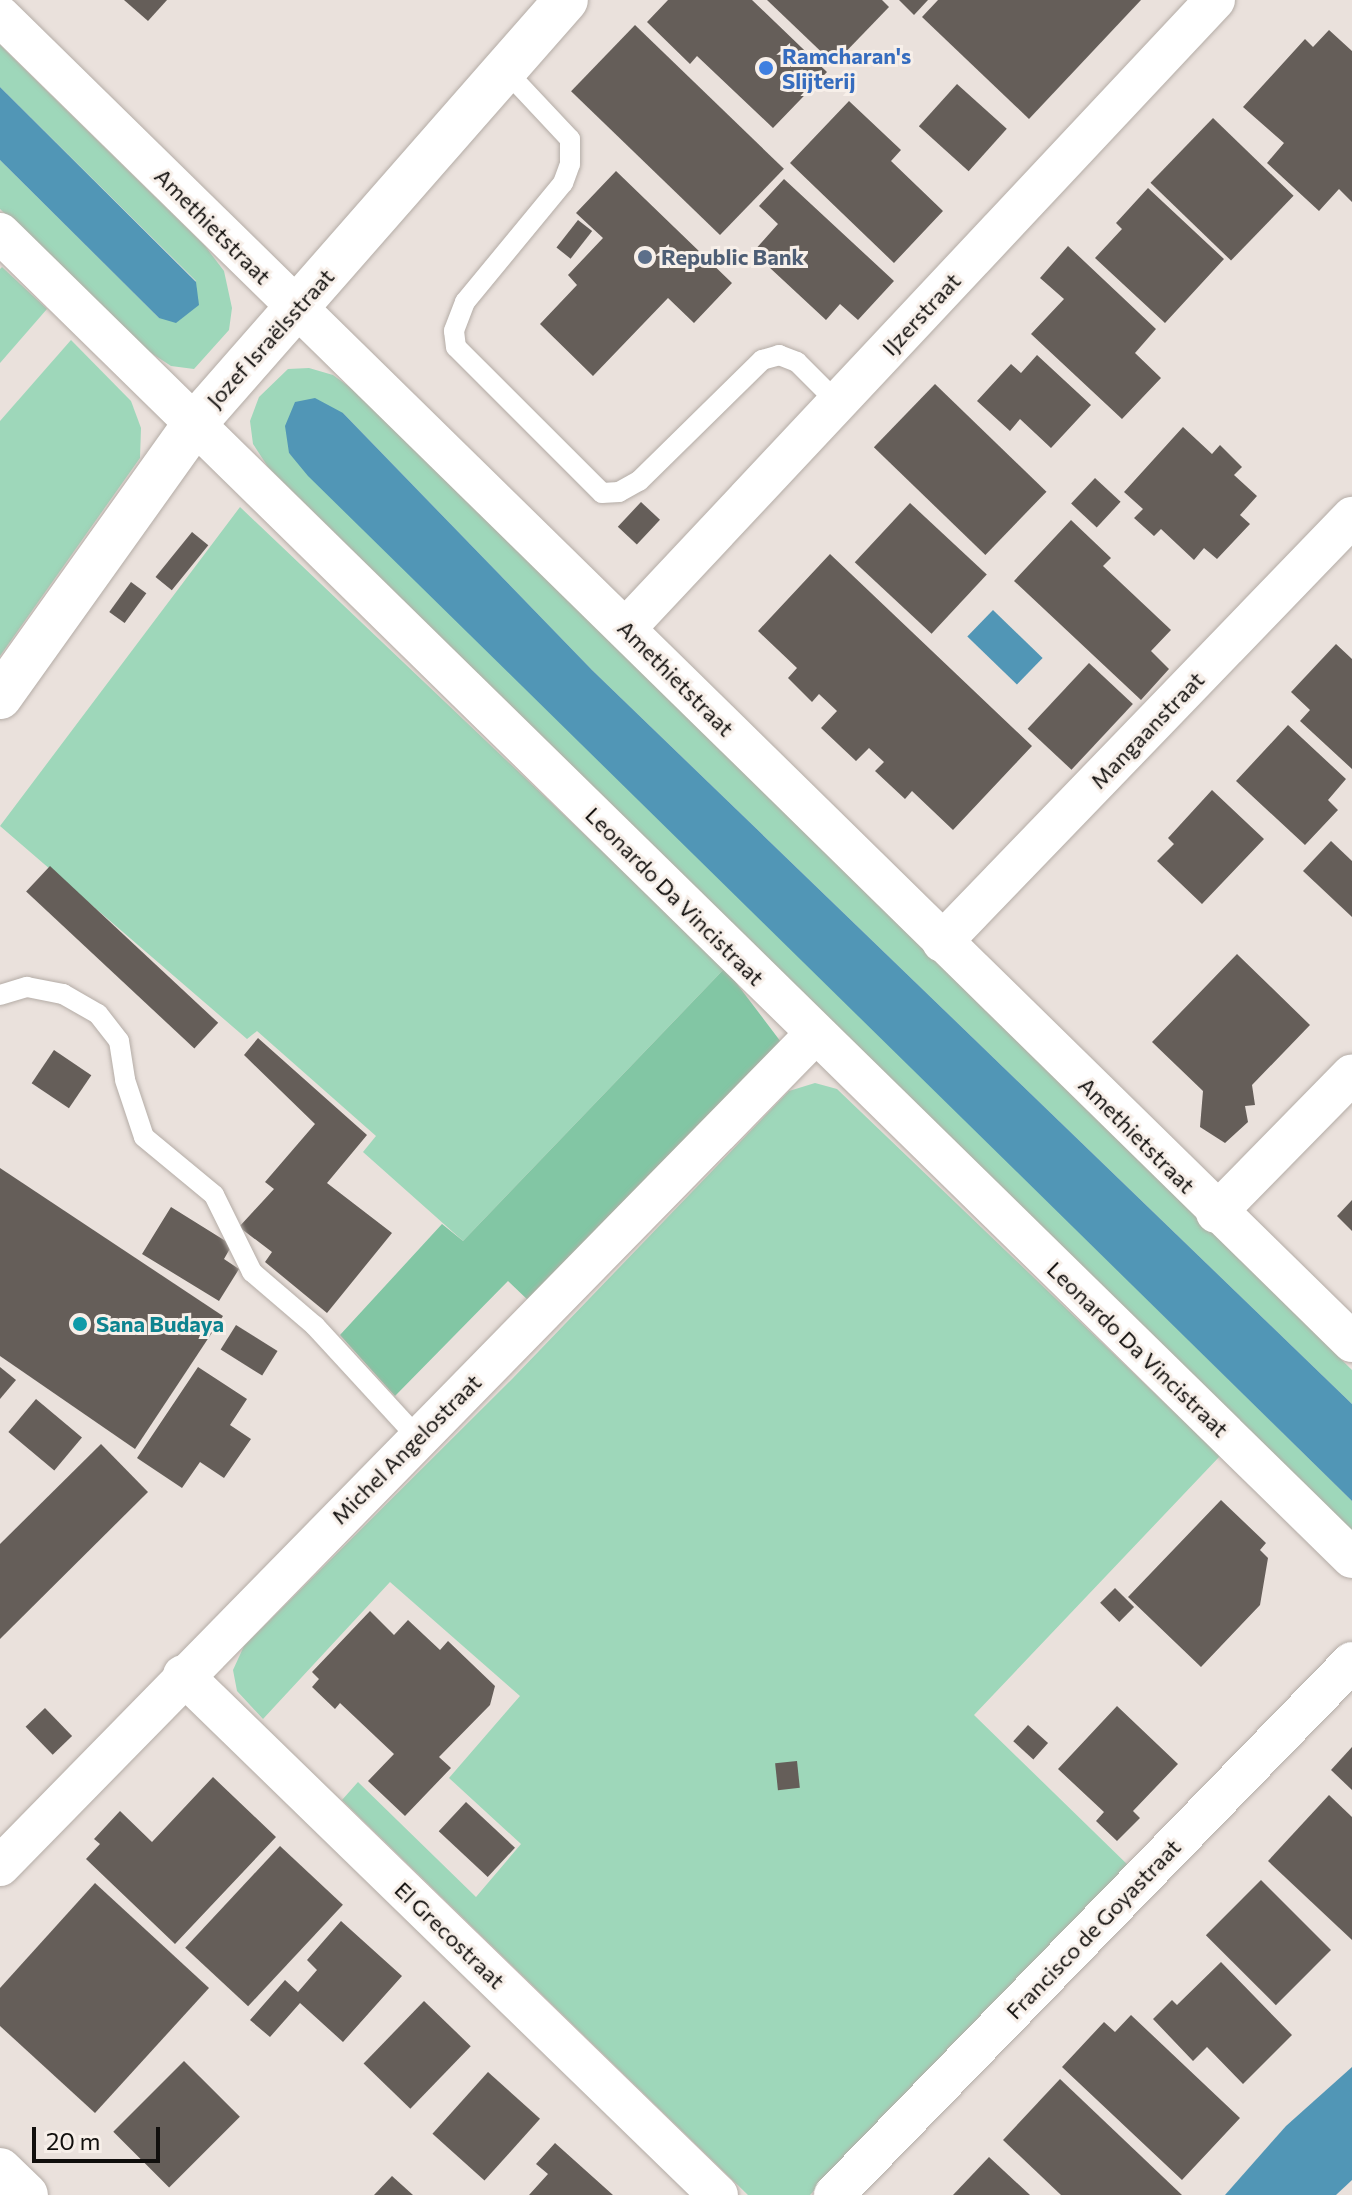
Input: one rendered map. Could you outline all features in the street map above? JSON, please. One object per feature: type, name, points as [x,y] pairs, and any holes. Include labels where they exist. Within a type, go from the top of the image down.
[{"type":"street","name":"Jozef Israëlsstraat","points":[[0,697],[196,422],[507,72],[566,0]]},
{"type":"street","name":"IJzerstraat","points":[[626,628],[838,403],[1205,3]]},
{"type":"street","name":"Amethietstraat","points":[[0,16],[626,628],[1216,1213],[1352,1342]]},
{"type":"street","name":"Leonardo Da Vincistraat","points":[[0,233],[1352,1558]]},
{"type":"street","name":"Mangaanstraat","points":[[942,942],[1352,517]]},
{"type":"street","name":"Michel Angelostraat","points":[[0,1866],[183,1675],[815,1034]]},
{"type":"street","points":[[1216,1213],[1352,1074]]},
{"type":"street","name":"Francisco de Goyastraat","points":[[834,2195],[1352,1662]]},
{"type":"street","name":"El Grecostraat","points":[[183,1675],[718,2195]]},
{"type":"street","points":[[0,2170],[26,2195]]},
{"type":"lane","points":[[507,72],[570,139],[570,164],[563,183],[465,302],[454,331],[456,347],[602,493],[619,492],[639,481],[762,360],[779,355],[797,362],[838,403]]},
{"type":"lane","points":[[0,995],[27,987],[63,994],[98,1014],[119,1041],[125,1080],[144,1137],[214,1195],[252,1272],[315,1326],[417,1437]]},
{"type":"green space","points":[[0,45],[205,246],[224,271],[232,308],[229,330],[194,369],[171,366],[139,345],[0,209],[0,160],[159,318],[196,281],[0,87]]},
{"type":"green space","points":[[2,267],[47,309],[0,363],[0,269]]},
{"type":"green space","points":[[71,340],[131,401],[141,428],[140,458],[0,656],[0,421]]},
{"type":"green space","points":[[309,368],[333,375],[355,391],[1352,1370],[1352,1404],[592,670],[343,413],[289,453],[1352,1501],[1352,1533],[268,467],[253,444],[250,421],[259,397],[288,369]]},
{"type":"green space","points":[[240,507],[725,968],[463,1241],[363,1152],[376,1136],[257,1031],[247,1039],[0,826]]},
{"type":"green space","points":[[725,968],[784,1046],[531,1303],[508,1281],[395,1396],[340,1335],[442,1224],[463,1241]]},
{"type":"green space","points":[[815,1083],[837,1089],[1220,1456],[974,1715],[1132,1869],[810,2195],[748,2195],[342,1800],[358,1782],[476,1897],[521,1844],[449,1778],[520,1696],[390,1582],[263,1719],[237,1691],[233,1670],[244,1646],[514,1377],[789,1091]]},
{"type":"water","points":[[0,87],[196,282],[199,305],[176,323],[159,318],[0,160]]},
{"type":"water","points":[[315,398],[343,413],[592,670],[1352,1404],[1352,1501],[308,476],[289,453],[285,426],[295,402]]},
{"type":"water","points":[[993,610],[1043,658],[1017,685],[967,637]]},
{"type":"water","points":[[1352,2067],[1352,2180],[1336,2195],[1225,2195],[1286,2126]]},
{"type":"building","points":[[124,0],[167,0],[148,21]]},
{"type":"building","name":"Ramcharan's Slijterij","points":[[668,0],[752,0],[827,72],[773,128],[697,56],[690,64],[647,22]]},
{"type":"building","points":[[767,0],[882,0],[889,7],[834,64]]},
{"type":"building","points":[[899,0],[928,0],[914,15]]},
{"type":"building","points":[[938,0],[1141,0],[1029,119],[922,17]]},
{"type":"building","points":[[635,25],[784,169],[720,235],[571,91]]},
{"type":"building","points":[[1329,30],[1352,51],[1352,202],[1339,189],[1319,211],[1267,163],[1284,143],[1243,107],[1305,39],[1313,47]]},
{"type":"building","points":[[957,84],[1007,129],[969,171],[919,126]]},
{"type":"building","points":[[849,101],[901,150],[891,161],[943,211],[894,263],[790,163]]},
{"type":"building","points":[[1213,118],[1294,196],[1231,261],[1150,183]]},
{"type":"building","name":"Republic Bank","points":[[616,171],[732,283],[694,323],[668,298],[593,376],[540,324],[577,285],[568,275],[603,238],[576,213]]},
{"type":"building","points":[[784,179],[894,281],[858,320],[840,304],[826,320],[753,252],[778,224],[759,206]]},
{"type":"building","points":[[1148,188],[1224,259],[1165,323],[1095,258],[1122,229],[1116,223]]},
{"type":"building","points":[[578,220],[592,231],[571,259],[556,248]]},
{"type":"building","points":[[1068,246],[1156,329],[1135,353],[1161,378],[1122,419],[1031,334],[1064,299],[1040,278]]},
{"type":"building","points":[[1037,355],[1091,405],[1051,448],[1020,419],[1010,431],[977,401],[1011,364],[1021,373]]},
{"type":"building","points":[[935,384],[1046,492],[985,555],[874,447]]},
{"type":"building","points":[[1183,427],[1212,454],[1220,445],[1242,467],[1234,475],[1257,496],[1240,515],[1250,524],[1217,559],[1204,548],[1194,560],[1161,529],[1154,536],[1134,518],[1143,509],[1124,492]]},
{"type":"building","points":[[1095,478],[1121,502],[1097,527],[1071,504]]},
{"type":"building","points":[[641,502],[660,520],[637,545],[618,527]]},
{"type":"building","points":[[910,503],[987,575],[932,634],[855,562]]},
{"type":"building","points":[[1071,520],[1111,558],[1103,566],[1171,630],[1151,651],[1169,669],[1141,700],[1014,581]]},
{"type":"building","points":[[192,532],[208,545],[172,590],[155,577]]},
{"type":"building","points":[[830,554],[1032,746],[953,830],[912,791],[905,799],[875,771],[884,762],[869,748],[856,761],[821,728],[837,711],[819,694],[812,702],[788,678],[797,668],[758,631]]},
{"type":"building","points":[[131,582],[146,593],[125,623],[109,612]]},
{"type":"building","points":[[1336,644],[1352,659],[1352,769],[1300,721],[1310,710],[1291,692]]},
{"type":"building","points":[[1089,663],[1133,704],[1072,770],[1028,729]]},
{"type":"building","points":[[1288,725],[1346,779],[1328,800],[1338,810],[1305,845],[1236,781]]},
{"type":"building","points":[[1212,790],[1264,839],[1202,904],[1157,861],[1174,844],[1168,838]]},
{"type":"building","points":[[1331,841],[1352,861],[1352,917],[1303,871]]},
{"type":"building","points":[[50,866],[218,1023],[194,1048],[26,892]]},
{"type":"building","points":[[1237,954],[1310,1025],[1252,1085],[1255,1105],[1245,1106],[1248,1122],[1225,1143],[1200,1127],[1203,1091],[1152,1042]]},
{"type":"building","points":[[258,1038],[367,1135],[327,1183],[392,1233],[327,1313],[265,1262],[272,1252],[239,1227],[274,1189],[265,1182],[315,1124],[244,1055]]},
{"type":"building","points":[[54,1050],[91,1075],[69,1108],[32,1083]]},
{"type":"building","name":"Sana Budaya","points":[[0,1168],[223,1316],[135,1449],[0,1356]]},
{"type":"building","points":[[1352,1200],[1352,1231],[1337,1216]]},
{"type":"building","points":[[171,1207],[232,1245],[224,1259],[239,1269],[219,1301],[142,1254]]},
{"type":"building","points":[[236,1325],[278,1351],[262,1376],[221,1350]]},
{"type":"building","points":[[0,1367],[16,1380],[0,1399]]},
{"type":"building","points":[[198,1367],[247,1399],[230,1425],[251,1439],[224,1478],[200,1462],[182,1488],[137,1458]]},
{"type":"building","points":[[36,1399],[82,1438],[54,1471],[8,1432]]},
{"type":"building","points":[[101,1444],[148,1492],[0,1639],[0,1544]]},
{"type":"building","points":[[1221,1500],[1266,1543],[1260,1550],[1268,1558],[1260,1605],[1201,1667],[1128,1597]]},
{"type":"building","points":[[1115,1588],[1134,1607],[1119,1622],[1100,1603]]},
{"type":"building","points":[[370,1611],[394,1635],[408,1620],[440,1650],[448,1641],[495,1686],[490,1705],[439,1757],[451,1768],[405,1816],[368,1781],[394,1754],[340,1703],[335,1709],[312,1687],[319,1679],[312,1672]]},
{"type":"building","points":[[1117,1706],[1178,1764],[1133,1811],[1140,1818],[1117,1841],[1096,1821],[1104,1812],[1058,1769]]},
{"type":"building","points":[[45,1708],[72,1736],[53,1755],[26,1727]]},
{"type":"building","points":[[1028,1725],[1048,1743],[1033,1759],[1013,1741]]},
{"type":"building","points":[[1352,1747],[1352,1790],[1331,1770]]},
{"type":"building","points":[[797,1761],[800,1788],[778,1790],[775,1763]]},
{"type":"building","points":[[213,1777],[276,1837],[175,1944],[86,1859],[100,1844],[94,1839],[120,1811],[152,1842]]},
{"type":"building","points":[[1329,1795],[1352,1817],[1352,1940],[1268,1861]]},
{"type":"building","points":[[466,1802],[515,1848],[488,1877],[439,1831]]},
{"type":"building","points":[[280,1846],[343,1905],[248,2006],[185,1948]]},
{"type":"building","points":[[1261,1880],[1331,1950],[1276,2005],[1206,1935]]},
{"type":"building","points":[[95,1883],[209,1988],[95,2113],[0,2026],[0,1988]]},
{"type":"building","points":[[341,1921],[402,1976],[343,2042],[300,2003],[270,2037],[250,2020],[285,1980],[298,1992],[317,1970],[307,1960]]},
{"type":"building","points":[[1221,1962],[1292,2035],[1243,2084],[1207,2047],[1193,2061],[1153,2019],[1172,2000],[1177,2005]]},
{"type":"building","points":[[424,2001],[471,2046],[410,2109],[364,2064]]},
{"type":"building","points":[[1131,2015],[1240,2118],[1182,2180],[1062,2067],[1104,2022],[1115,2032]]},
{"type":"building","points":[[184,2061],[240,2117],[169,2188],[113,2132]]},
{"type":"building","points":[[488,2072],[540,2119],[484,2181],[432,2134]]},
{"type":"building","points":[[1060,2079],[1182,2195],[1061,2195],[1003,2140]]},
{"type":"building","points":[[555,2143],[613,2195],[529,2195],[548,2174],[536,2164]]},
{"type":"building","points":[[989,2157],[1030,2195],[953,2195]]},
{"type":"building","points":[[392,2176],[413,2195],[374,2195]]},
{"type":"place","name":"Ramcharan's Slijterij","points":[[766,68]]},
{"type":"place","name":"Republic Bank","points":[[645,257]]},
{"type":"place","name":"Sana Budaya","points":[[80,1324]]}]
